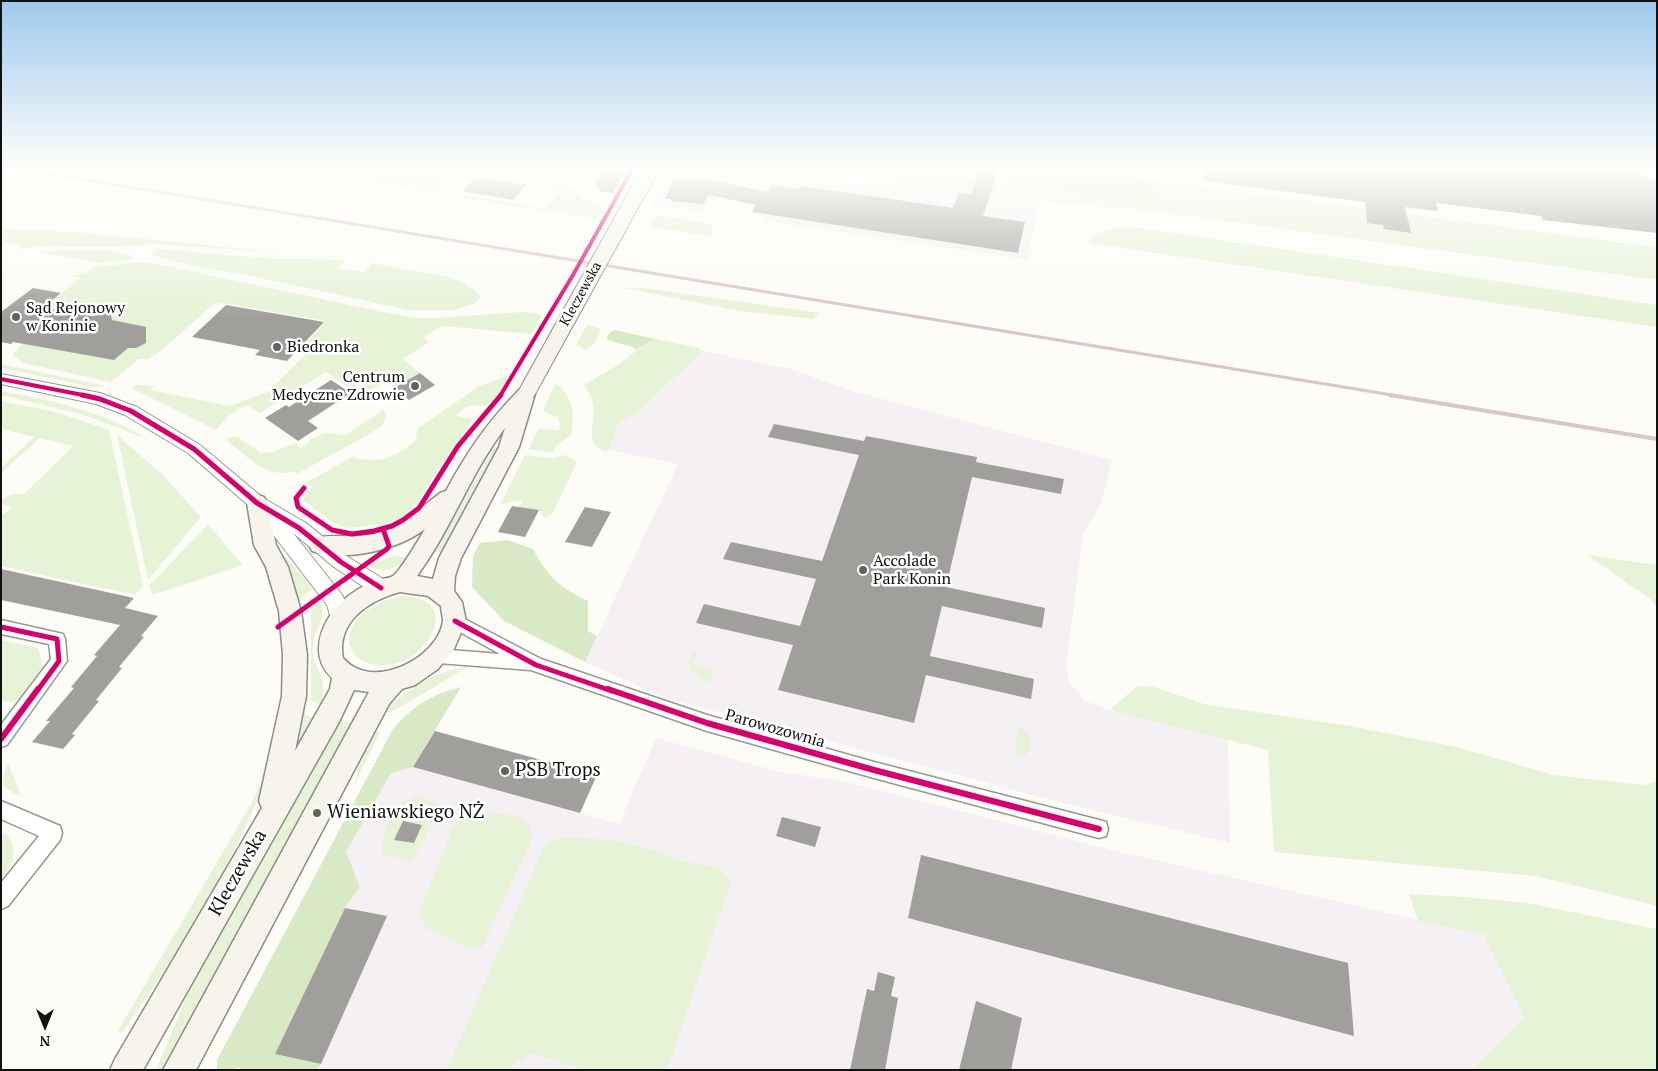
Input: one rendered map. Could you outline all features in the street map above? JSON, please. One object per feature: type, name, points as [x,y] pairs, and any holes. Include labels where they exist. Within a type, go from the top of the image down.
[{"type":"main road","name":"Kleczewska","points":[[443,593],[444,576],[450,558],[509,447],[526,394],[623,218]]},
{"type":"main road","name":"Kleczewska","points":[[390,586],[422,554],[457,490],[496,426],[526,394]]},
{"type":"main road","points":[[320,545],[364,544],[398,535],[418,523],[457,490]]},
{"type":"main road","points":[[257,503],[265,545],[277,567],[290,611],[295,655],[294,696],[280,768],[266,825]]},
{"type":"main road","points":[[416,583],[431,586],[443,593],[450,601],[454,610],[455,621],[446,645],[438,656],[425,666],[410,675],[394,681],[376,683],[359,681],[345,675],[336,667],[331,656],[330,644],[333,631],[340,618],[361,598],[390,586],[416,583]]},
{"type":"main road","name":"Kleczewska","points":[[126,1070],[330,714],[342,690],[345,675]]},
{"type":"main road","points":[[179,1070],[380,696],[394,681]]},
{"type":"street","points":[[1,379],[56,388],[100,399],[131,411],[194,450],[257,503],[299,528],[320,545],[390,586]]},
{"type":"street","points":[[257,503],[336,602],[340,618]]},
{"type":"street","name":"Parowozownia","points":[[455,621],[467,630],[536,665],[707,723],[874,770],[1100,829]]},
{"type":"street","points":[[1,627],[57,639],[59,661],[1,739]]},
{"type":"street","name":"Parowozownia","points":[[438,656],[536,665]]},
{"type":"street","points":[[1,810],[53,833],[1,899]]},
{"type":"shaded area","points":[[765,218],[1037,218],[1027,259],[763,221]]},
{"type":"shaded area","points":[[703,351],[791,369],[852,391],[1112,460],[1101,503],[1083,535],[1066,666],[1069,682],[1085,701],[1110,710],[1228,739],[1230,843],[1067,804],[665,698],[585,662],[678,464],[608,450],[619,423],[636,414]]},
{"type":"shaded area","points":[[656,738],[777,771],[851,783],[1112,850],[1484,935],[1524,1016],[1472,1070],[317,1070],[320,1064],[275,1054],[345,908],[360,887],[345,852],[391,772],[413,767],[619,824]]},
{"type":"green space","points":[[655,218],[677,218],[705,222],[712,226],[713,234],[711,236],[650,227]]},
{"type":"green space","points":[[1203,218],[1438,218],[1657,247],[1657,280]]},
{"type":"green space","points":[[1117,227],[1141,228],[1657,305],[1657,327],[1088,243],[1094,235]]},
{"type":"green space","points":[[1,228],[86,233],[285,253],[154,244],[114,247],[48,246],[18,249],[19,245],[1,242]]},
{"type":"green space","points":[[158,249],[267,258],[345,260],[338,269],[365,272],[372,263],[447,277],[465,283],[481,296],[474,304],[454,310],[408,310],[252,276],[190,265],[151,255]]},
{"type":"green space","points":[[60,250],[114,251],[134,257],[133,259],[99,263],[39,252]]},
{"type":"green space","points":[[141,262],[418,318],[522,312],[535,313],[542,316],[531,334],[443,326],[423,337],[429,342],[403,359],[420,373],[394,388],[387,381],[367,392],[362,383],[351,389],[326,372],[260,413],[246,405],[227,417],[216,430],[131,388],[135,385],[154,386],[150,390],[229,406],[268,392],[309,351],[300,350],[326,321],[216,302],[163,349],[148,359],[139,359],[111,382],[23,363],[13,355],[21,345],[48,323],[30,319],[80,278],[71,276],[87,272],[94,267]]},
{"type":"green space","points":[[624,288],[644,288],[820,313],[813,319],[740,311]]},
{"type":"green space","points":[[587,325],[600,328],[596,341],[585,350],[576,345]]},
{"type":"green space","points":[[615,330],[656,339],[636,349],[606,338],[610,332]]},
{"type":"green space","points":[[656,339],[699,348],[703,351],[636,414],[619,423],[606,452],[599,449],[595,444],[592,433],[592,401],[584,385],[621,363],[636,349]]},
{"type":"green space","points":[[1,364],[105,386],[93,387],[1,368]]},
{"type":"green space","points":[[510,375],[501,390],[487,405],[469,406],[457,414],[457,416],[473,419],[417,503],[401,517],[384,524],[348,528],[334,523],[304,501],[305,494],[312,487],[306,483],[352,457],[378,460],[402,451],[416,440],[417,429],[479,386]]},
{"type":"green space","points":[[555,384],[566,394],[572,407],[571,435],[557,445],[553,453],[529,449],[538,429],[559,430],[558,418],[543,411]]},
{"type":"green space","points":[[1,391],[59,403],[97,414],[149,440],[84,415],[1,395]]},
{"type":"green space","points":[[1,401],[55,412],[109,430],[143,586],[135,595],[1,566],[1,517],[12,507],[1,504],[1,501],[11,494],[24,494],[73,446],[40,438],[1,473],[1,468],[34,437],[1,429]]},
{"type":"green space","points":[[383,410],[385,419],[380,428],[297,474],[294,471],[284,473],[265,469],[249,459],[226,439],[234,436],[238,437],[261,453],[273,452],[296,443],[300,448],[310,442],[309,440],[324,433],[346,435]]},
{"type":"green space","points":[[117,435],[161,473],[201,517],[148,580]]},
{"type":"green space","points":[[495,446],[498,448],[441,552],[434,552]]},
{"type":"green space","points":[[525,455],[552,458],[567,455],[577,462],[552,514],[545,518],[539,510],[520,507],[522,502],[515,501],[500,505]]},
{"type":"green space","points":[[208,524],[243,565],[153,595],[149,586]]},
{"type":"green space","points":[[508,540],[533,549],[544,567],[556,581],[588,601],[588,631],[597,636],[585,662],[504,621],[472,587],[473,556],[480,543]]},
{"type":"green space","points":[[1587,555],[1657,565],[1657,607],[1650,599]]},
{"type":"green space","points":[[395,556],[408,558],[400,565],[390,569],[380,570],[370,566],[375,562]]},
{"type":"green space","points":[[286,557],[313,589],[297,601],[283,558]]},
{"type":"green space","points":[[400,596],[422,600],[433,609],[436,622],[431,636],[420,649],[405,660],[387,665],[368,663],[362,660],[354,654],[350,645],[350,635],[353,626],[365,612],[374,606]]},
{"type":"green space","points":[[321,600],[322,613],[314,639],[313,650],[314,659],[323,682],[321,706],[311,700],[311,608]]},
{"type":"green space","points":[[1,640],[38,648],[43,667],[15,703],[1,700]]},
{"type":"green space","points":[[695,651],[697,653],[692,664],[714,671],[710,682],[695,674],[689,665],[691,655]]},
{"type":"green space","points":[[468,667],[395,710],[383,714],[399,697],[421,683],[445,672]]},
{"type":"green space","points":[[302,681],[303,710],[306,715],[315,719],[297,748],[293,749]]},
{"type":"green space","points":[[1137,686],[1154,687],[1204,704],[1350,726],[1457,747],[1553,775],[1643,785],[1657,781],[1657,906],[1536,876],[1274,852],[1268,750],[1110,710]]},
{"type":"green space","points":[[461,687],[413,767],[391,773],[346,852],[360,887],[345,908],[275,1054],[321,1064],[317,1070],[243,1070],[238,1067],[236,1070],[217,1070],[217,1060],[393,729],[408,713],[432,697]]},
{"type":"green space","points":[[339,721],[352,722],[164,1070],[156,1070],[192,984]]},
{"type":"green space","points":[[1018,727],[1025,730],[1032,743],[1026,755],[1015,756]]},
{"type":"green space","points":[[374,731],[380,732],[353,788],[364,749]]},
{"type":"green space","points":[[8,763],[21,796],[9,790],[4,784],[3,780]]},
{"type":"green space","points":[[270,765],[241,837],[206,904],[166,969],[122,1033],[118,1031],[251,804]]},
{"type":"green space","points":[[417,796],[438,803],[441,806],[412,861],[386,855],[382,852],[384,834],[390,818],[401,805]]},
{"type":"green space","points":[[478,811],[515,816],[530,825],[532,838],[482,947],[471,948],[427,929],[419,913],[453,828],[459,820]]},
{"type":"green space","points":[[1,833],[8,835],[13,847],[13,853],[11,865],[1,882]]},
{"type":"green space","points":[[561,837],[614,840],[655,851],[682,861],[718,868],[731,881],[669,1064],[662,1070],[586,1070],[532,1053],[505,1070],[447,1070],[545,845]]},
{"type":"green space","points":[[1409,894],[1527,903],[1657,929],[1657,1070],[1472,1070],[1524,1016],[1484,935],[1418,921]]},
{"type":"building","points":[[791,218],[997,218],[1025,222],[1018,253]]},
{"type":"building","points":[[1367,218],[1408,218],[1411,233],[1384,229],[1383,225],[1367,223]]},
{"type":"building","points":[[1542,218],[1657,218],[1657,233],[1543,220]]},
{"type":"building","points":[[33,288],[61,293],[43,308],[92,316],[110,311],[112,320],[146,327],[146,343],[136,348],[128,348],[114,360],[13,342],[11,344],[1,342],[1,312]]},
{"type":"building","points":[[226,305],[324,322],[287,361],[255,355],[260,350],[192,337]]},
{"type":"building","name":"Centrum Medyczne Zdrowie","points":[[420,373],[435,385],[409,400],[394,388]]},
{"type":"building","points":[[331,380],[351,393],[308,421],[318,428],[298,441],[265,418],[286,405],[289,407]]},
{"type":"building","name":"Accolade Park Konin","points":[[774,424],[864,441],[866,436],[977,457],[976,462],[1064,479],[1061,494],[972,477],[946,587],[1045,608],[1042,628],[942,606],[930,656],[1034,679],[1031,699],[926,675],[914,723],[778,690],[793,645],[696,623],[704,604],[800,626],[816,579],[723,559],[731,542],[822,561],[859,455],[768,437]]},
{"type":"building","points":[[512,506],[539,510],[525,537],[498,532]]},
{"type":"building","points":[[585,507],[611,512],[592,547],[565,542]]},
{"type":"building","points":[[1,569],[134,598],[125,608],[158,616],[141,636],[144,637],[119,667],[122,668],[96,700],[99,701],[72,734],[75,735],[63,749],[32,742],[50,721],[46,721],[74,688],[71,687],[97,656],[94,655],[120,625],[1,600]]},
{"type":"building","name":"PSB Trops","points":[[435,731],[597,775],[580,813],[413,767]]},
{"type":"building","points":[[782,817],[821,827],[815,847],[776,836]]},
{"type":"building","points":[[403,821],[422,825],[414,843],[394,840]]},
{"type":"building","points":[[921,855],[1348,963],[1354,1036],[908,918]]},
{"type":"building","points":[[345,908],[387,916],[321,1064],[275,1054]]},
{"type":"building","points":[[878,972],[895,977],[891,996],[898,998],[885,1070],[850,1070],[867,989],[874,991]]},
{"type":"building","points":[[976,1001],[1022,1018],[1011,1070],[959,1070]]},
{"type":"railway","points":[[317,218],[1398,396]]},
{"type":"railway","points":[[1390,395],[1657,439]]},
{"type":"cycle path","points":[[304,488],[296,498],[298,507],[332,530],[352,534],[392,526],[419,508],[458,446],[504,391],[605,218]]},
{"type":"cycle path","points":[[1,379],[100,399],[131,411],[194,449],[257,503],[299,528],[341,562],[381,588]]},
{"type":"cycle path","points":[[278,627],[387,549],[389,546],[383,529]]},
{"type":"cycle path","points":[[455,621],[536,665],[707,723],[874,770],[1099,829]]},
{"type":"cycle path","points":[[1,627],[57,639],[59,661],[1,739]]},
{"type":"place","name":"Sąd Rejonowy w Koninie","points":[[16,317]]},
{"type":"place","name":"Biedronka","points":[[277,347]]},
{"type":"place","name":"Centrum Medyczne Zdrowie","points":[[415,386]]},
{"type":"place","name":"Accolade Park Konin","points":[[863,570]]},
{"type":"place","name":"PSB Trops","points":[[505,771]]},
{"type":"place","name":"Wieniawskiego NŻ","points":[[317,813]]}]
